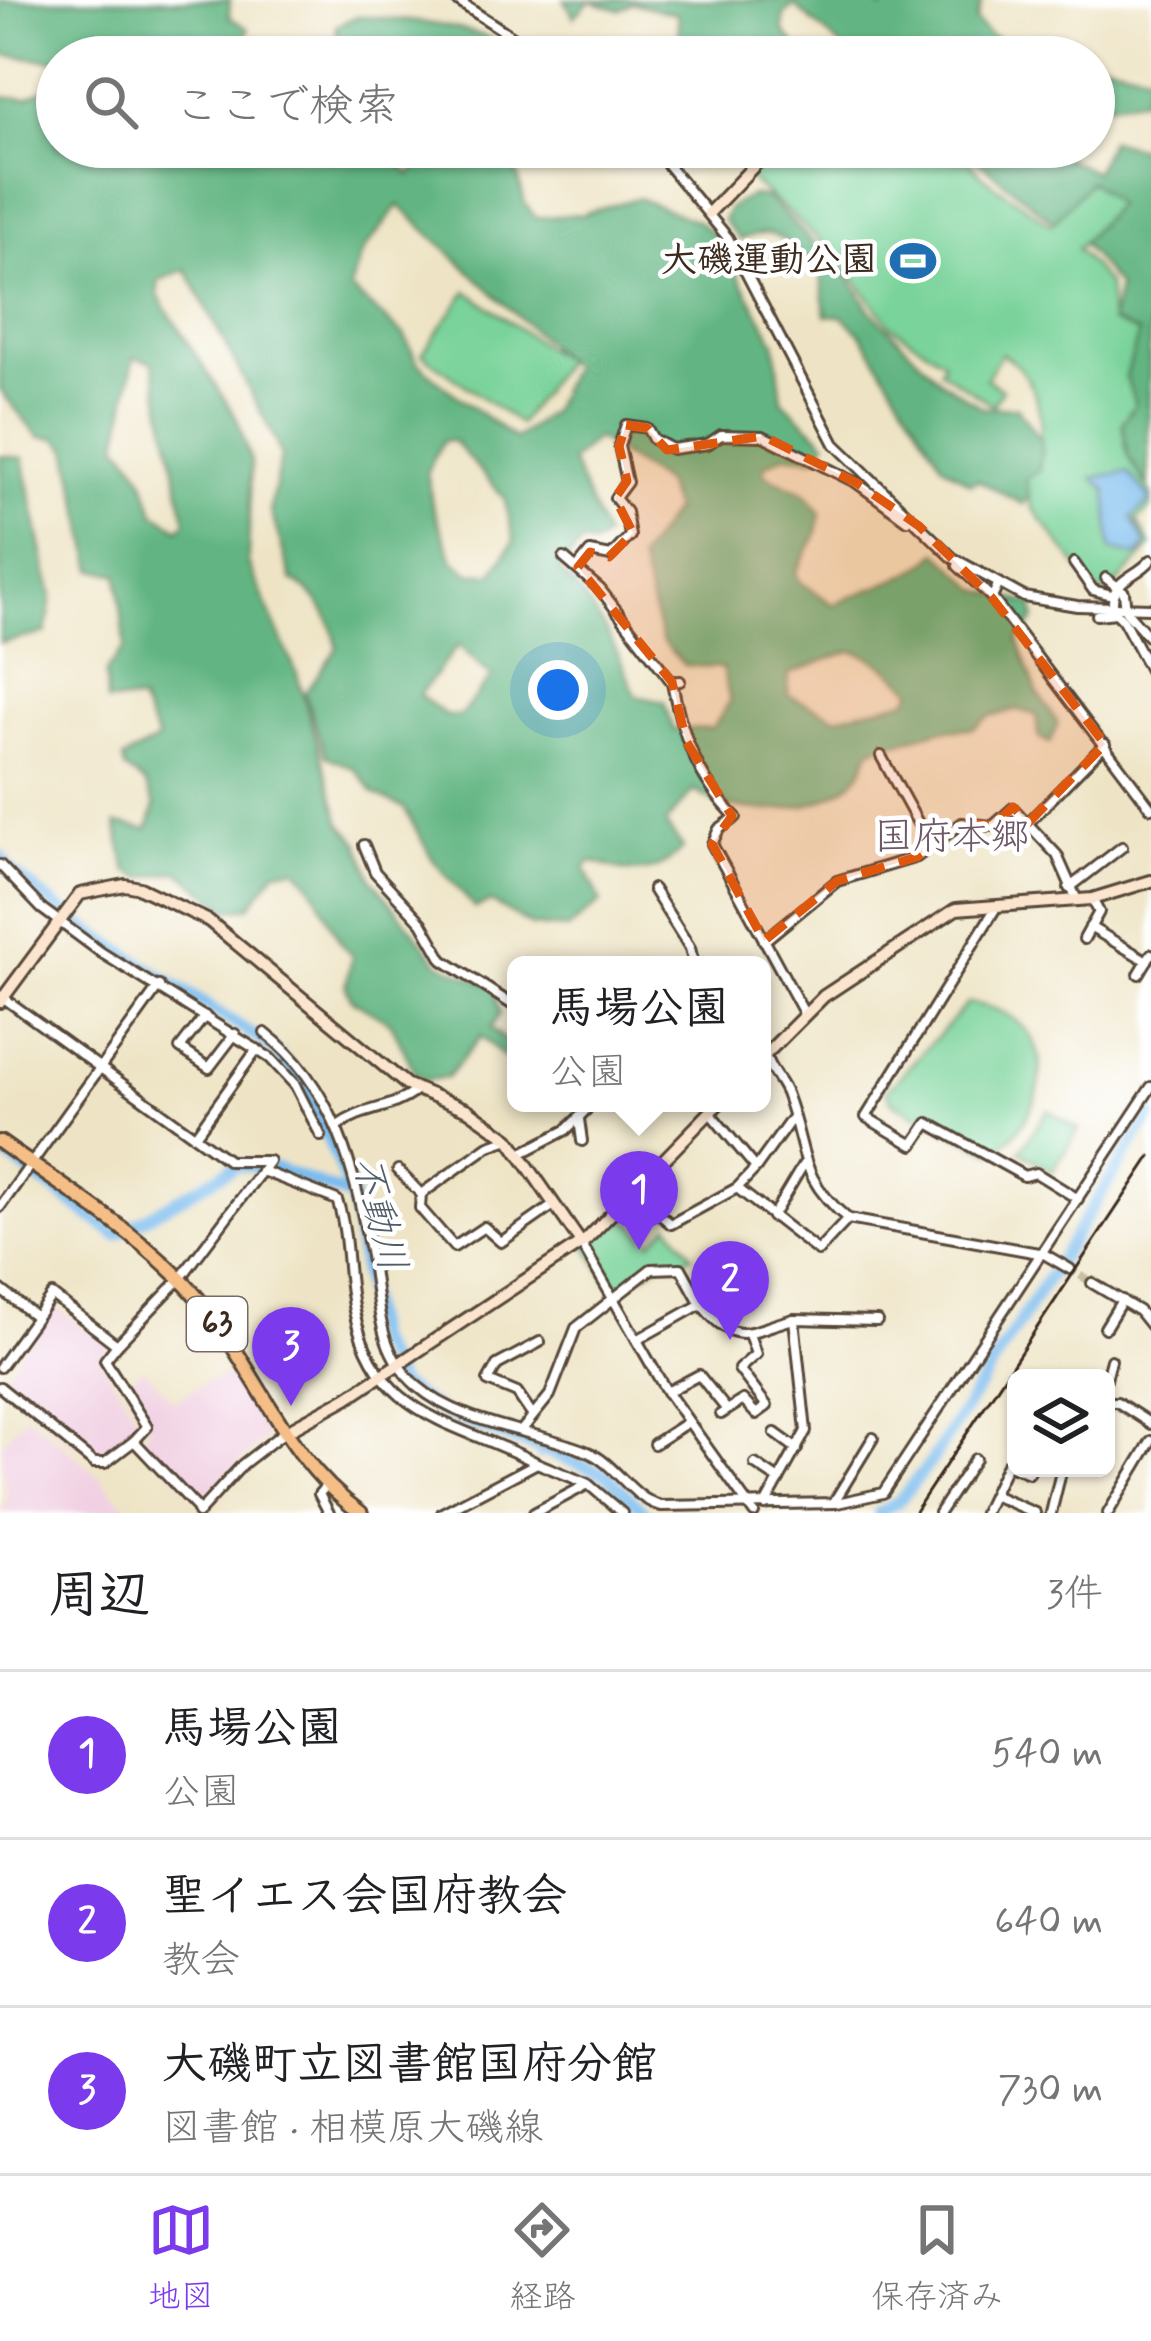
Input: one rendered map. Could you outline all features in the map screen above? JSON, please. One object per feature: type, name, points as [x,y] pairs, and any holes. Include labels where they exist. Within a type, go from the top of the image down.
[{"type":"main road","name":"63","points":[[0,1142],[28,1168],[124,1232],[180,1279],[217,1324],[283,1433],[326,1487],[354,1511]]},
{"type":"street","points":[[456,0],[512,36]]},
{"type":"street","points":[[671,168],[728,238],[835,444],[992,598],[1151,808]]},
{"type":"street","points":[[709,213],[752,168]]},
{"type":"street","points":[[578,567],[590,552],[611,556],[631,536],[626,512],[615,498],[627,482],[619,446],[626,425],[646,428],[653,439],[672,449],[708,444],[721,435],[763,436],[857,483],[890,511],[919,526]]},
{"type":"street","points":[[563,558],[578,567],[676,681],[686,741],[715,793],[736,817],[719,829],[712,844],[804,1013]]},
{"type":"street","points":[[953,558],[998,585],[1050,603],[1151,608]]},
{"type":"street","points":[[1115,591],[1151,560]]},
{"type":"street","points":[[1074,563],[1093,590],[1124,592],[1125,607],[1148,636]]},
{"type":"street","points":[[1106,578],[1115,591],[1113,607]]},
{"type":"street","points":[[992,598],[998,585]]},
{"type":"street","points":[[1097,615],[1116,613],[1123,620],[1151,671]]},
{"type":"street","points":[[1028,824],[1105,744]]},
{"type":"street","points":[[881,756],[929,843]]},
{"type":"street","points":[[764,941],[837,881],[916,857],[962,823],[993,826],[1013,808],[1057,855],[1076,900]]},
{"type":"street","points":[[364,844],[375,872],[422,923],[442,960],[507,1000]]},
{"type":"street","points":[[1069,888],[1122,848]]},
{"type":"street","points":[[0,865],[58,921],[257,1049],[295,1084],[321,1136]]},
{"type":"street","points":[[771,1047],[804,1013],[931,922],[974,903],[1092,899],[1151,881]]},
{"type":"street","points":[[622,1513],[588,1484],[423,1416],[380,1374],[353,1310],[337,1200],[267,1167],[229,1161],[1,998],[80,894],[125,885],[182,905],[208,921],[416,1091],[469,1110],[509,1139],[581,1243],[667,1392],[752,1508]]},
{"type":"street","points":[[652,889],[692,956]]},
{"type":"street","points":[[1084,938],[1099,912],[1092,899]]},
{"type":"street","points":[[1000,902],[866,1117],[913,1145],[928,1123],[1024,1176],[1036,1173],[1078,1199]]},
{"type":"street","points":[[1090,927],[1149,957],[1139,974]]},
{"type":"street","points":[[0,1207],[159,986]]},
{"type":"street","points":[[205,1015],[180,1048],[209,1068],[235,1034]]},
{"type":"street","points":[[265,1033],[311,1078],[336,1127],[358,1190],[376,1314],[394,1364],[435,1399],[592,1454],[652,1503],[752,1508],[833,1503],[875,1498],[896,1481],[1151,1087]]},
{"type":"street","points":[[195,1136],[257,1049]]},
{"type":"street","points":[[771,1066],[786,1093],[803,1165],[823,1198],[848,1220],[1043,1254],[1070,1269]]},
{"type":"street","points":[[336,1127],[360,1110],[388,1110],[416,1091]]},
{"type":"street","points":[[520,1154],[566,1130],[584,1112]]},
{"type":"street","points":[[134,1442],[199,1512],[243,1464],[283,1433],[581,1243],[711,1112]]},
{"type":"street","points":[[718,1112],[756,1168]]},
{"type":"street","points":[[566,1130],[582,1142],[578,1118]]},
{"type":"street","points":[[632,1192],[671,1224],[737,1188],[792,1118]]},
{"type":"street","points":[[421,1194],[489,1146],[509,1139]]},
{"type":"street","points":[[772,1216],[803,1165]]},
{"type":"street","points":[[0,1387],[94,1462],[105,1463],[134,1442],[147,1427],[105,1360],[180,1279],[267,1167]]},
{"type":"street","points":[[398,1170],[421,1194],[420,1208],[454,1247],[484,1227],[501,1242],[554,1205]]},
{"type":"street","points":[[737,1188],[818,1251],[848,1220]]},
{"type":"street","points":[[521,1431],[530,1412],[550,1395],[571,1334],[652,1269],[681,1268],[701,1304],[723,1328],[750,1336],[794,1319],[878,1321]]},
{"type":"street","points":[[1092,1283],[1122,1300],[1151,1327]]},
{"type":"street","points":[[0,1288],[36,1317]]},
{"type":"street","points":[[1,1364],[52,1295],[117,1345]]},
{"type":"street","points":[[1105,1328],[1122,1300]]},
{"type":"street","points":[[638,1340],[701,1304]]},
{"type":"street","points":[[765,1506],[806,1431],[794,1319]]},
{"type":"street","points":[[667,1392],[699,1375],[724,1412],[743,1400],[756,1414],[767,1406],[739,1369],[756,1354],[750,1336]]},
{"type":"street","points":[[530,1412],[517,1393],[488,1381],[496,1366],[540,1342]]},
{"type":"street","points":[[1109,1369],[1111,1360]]},
{"type":"street","points":[[1115,1402],[1151,1424]]},
{"type":"street","points":[[654,1444],[688,1422]]},
{"type":"street","points":[[776,1433],[797,1449]]},
{"type":"street","points":[[833,1503],[873,1438]]},
{"type":"street","points":[[1109,1512],[1151,1441]]},
{"type":"street","points":[[939,1513],[975,1459]]},
{"type":"street","points":[[442,1513],[538,1463]]},
{"type":"street","points":[[754,1464],[779,1480]]},
{"type":"street","points":[[984,1513],[1007,1464]]},
{"type":"street","points":[[1051,1513],[1060,1477]]},
{"type":"street","points":[[534,1513],[588,1484]]},
{"type":"street","points":[[326,1487],[319,1494],[329,1513]]},
{"type":"street","points":[[993,1495],[1035,1513]]},
{"type":"street","points":[[875,1498],[882,1513]]},
{"type":"highlighted area","points":[[626,425],[647,428],[667,450],[763,436],[857,483],[919,526],[992,598],[1105,744],[1028,823],[1013,807],[993,826],[962,823],[917,857],[837,881],[764,941],[712,844],[732,816],[686,741],[672,682],[578,567],[590,552],[609,557],[633,533],[615,498],[627,481],[619,446]]},
{"type":"shaded area","points":[[51,1305],[110,1345],[100,1359],[142,1425],[104,1459],[76,1445],[0,1384]]},
{"type":"shaded area","points":[[143,1368],[173,1401],[237,1368],[265,1416],[260,1421],[267,1436],[200,1500],[139,1441],[150,1428],[124,1384]]},
{"type":"shaded area","points":[[26,1415],[97,1474],[131,1513],[0,1513],[7,1501],[1,1445]]},
{"type":"green space","points":[[0,0],[230,0],[229,17],[248,29],[246,36],[36,36],[36,58],[0,52]]},
{"type":"green space","points":[[565,0],[873,0],[882,9],[893,0],[982,0],[976,21],[993,36],[829,36],[794,5],[784,14],[783,31],[787,36],[680,36],[677,14],[633,3],[620,10],[590,1],[574,17]]},
{"type":"green space","points":[[357,16],[483,36],[338,36],[336,26]]},
{"type":"green space","points":[[1115,65],[1151,74],[1143,99],[1115,102]]},
{"type":"green space","points":[[36,94],[36,168],[404,168],[410,175],[417,168],[518,168],[525,204],[536,218],[581,214],[638,198],[697,221],[716,236],[775,342],[782,400],[826,442],[816,458],[784,455],[764,466],[766,475],[805,493],[821,513],[816,536],[796,572],[799,581],[834,605],[902,577],[938,552],[979,590],[1033,604],[1035,619],[1018,640],[1037,692],[1058,724],[1050,743],[1039,738],[1036,715],[1018,710],[989,716],[974,728],[940,730],[871,749],[861,772],[844,789],[802,806],[755,810],[711,800],[694,790],[665,824],[683,848],[651,870],[617,869],[591,861],[585,868],[601,902],[568,929],[532,926],[491,902],[475,908],[433,860],[404,808],[375,794],[355,769],[326,756],[305,693],[337,648],[322,608],[292,580],[270,509],[281,457],[275,439],[186,269],[158,281],[158,296],[237,419],[251,462],[248,563],[297,674],[341,823],[359,843],[372,879],[439,963],[494,987],[500,1014],[491,1028],[507,1042],[507,1057],[481,1036],[447,1077],[426,1080],[415,1073],[391,1023],[352,1000],[346,987],[352,956],[313,888],[296,868],[276,871],[249,907],[229,910],[179,871],[142,878],[127,871],[116,824],[148,829],[155,806],[145,783],[125,769],[123,759],[158,740],[140,701],[107,702],[106,672],[125,647],[118,574],[94,570],[68,449],[57,438],[39,437],[0,390],[0,97],[27,98]],"holes":[[[399,205],[571,366],[550,412],[515,439],[445,387],[417,361],[404,335],[350,289],[363,251]],[[134,357],[153,362],[186,522],[179,529],[154,512],[142,475],[119,443]],[[596,438],[664,483],[674,510],[639,559],[662,641],[684,665],[722,668],[730,701],[713,728],[673,730],[664,702],[636,696],[605,629],[559,571],[581,544],[595,545],[605,537],[571,461]],[[443,441],[453,441],[504,497],[514,541],[492,574],[471,574],[453,560],[432,505],[427,471]],[[458,645],[492,677],[460,716],[446,716],[419,695]],[[850,651],[876,661],[913,690],[907,700],[837,717],[788,695],[789,674]]]},
{"type":"green space","points":[[1115,141],[1151,151],[1148,487],[1128,456],[1122,423],[1135,404],[1126,376],[1139,333],[1111,322],[1118,287],[1082,243],[1116,204],[1090,181],[1054,222],[988,168],[1087,168],[1095,172],[1115,168]]},
{"type":"green space","name":"大磯運動公園","points":[[757,168],[976,168],[1050,225],[1090,181],[1117,204],[1077,249],[1108,285],[1111,322],[1140,333],[1126,377],[1135,404],[1128,455],[1151,494],[1151,508],[1137,521],[1151,546],[1112,590],[1097,592],[1031,506],[1025,479],[1041,428],[1035,394],[1015,364],[1001,353],[986,379],[1002,389],[993,405],[940,370],[944,361],[891,326],[835,253],[748,178]]},
{"type":"green space","points":[[750,196],[766,197],[848,276],[871,311],[939,379],[982,408],[1017,407],[1042,443],[1039,471],[1026,479],[1029,497],[1023,504],[978,480],[970,483],[943,465],[861,334],[842,316],[826,315],[820,268],[776,236],[740,240],[723,220],[729,208]]},
{"type":"green space","points":[[467,291],[564,361],[519,424],[422,354]]},
{"type":"green space","points":[[0,456],[23,458],[52,597],[46,633],[0,643]]},
{"type":"green space","points":[[968,1003],[998,1011],[1020,1024],[1034,1043],[1040,1064],[1039,1087],[1030,1111],[993,1153],[893,1103],[886,1091]]},
{"type":"green space","points":[[1048,1110],[1079,1130],[1052,1172],[1020,1151]]},
{"type":"green space","points":[[621,1213],[652,1242],[669,1224],[692,1255],[677,1265],[662,1262],[616,1293],[586,1246]]},
{"type":"water","points":[[1128,472],[1151,500],[1132,518],[1146,545],[1138,556],[1111,550],[1107,490],[1093,478]]},
{"type":"waterway","name":"不動川","points":[[0,856],[12,872],[75,921],[266,1043],[304,1082],[352,1197],[374,1339],[399,1384],[442,1413],[606,1474],[646,1513]]},
{"type":"waterway","name":"不動川","points":[[879,1513],[899,1501],[931,1462],[1151,1115]]},
{"type":"waterway","points":[[0,1151],[116,1235],[237,1165],[278,1169],[352,1197]]},
{"type":"waterway","points":[[537,1459],[548,1452]]},
{"type":"tunnel","points":[[1070,1269],[1092,1283]]},
{"type":"railway","points":[[914,1513],[1151,1156]]},
{"type":"place","name":"大磯運動公園","points":[[913,261]]},
{"type":"place","name":"馬場公園","points":[[639,1250]]},
{"type":"place","name":"聖イエス会国府教会","points":[[730,1340]]},
{"type":"place","name":"大磯町立図書館国府分館","points":[[291,1406]]},
{"type":"district","name":"国府本郷","points":[[952,838]]}]
